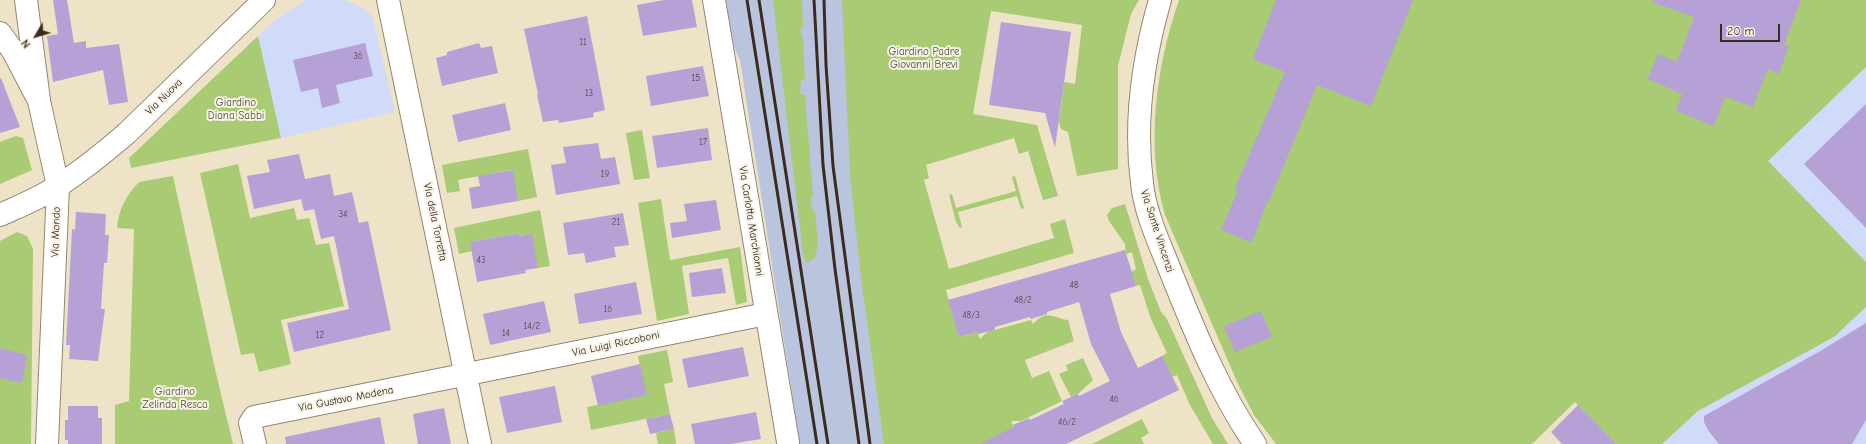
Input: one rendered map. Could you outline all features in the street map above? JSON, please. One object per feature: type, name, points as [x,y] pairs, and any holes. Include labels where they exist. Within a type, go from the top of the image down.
[{"type":"street","points":[[26,0],[39,101]]},
{"type":"street","name":"Via Nuova","points":[[0,214],[34,199],[58,186],[104,153],[127,133],[264,0]]},
{"type":"street","name":"Via della Torretta","points":[[388,0],[480,444]]},
{"type":"street","name":"Via Carlotta Marchionni","points":[[714,0],[788,442]]},
{"type":"street","name":"Via Sante Vincenzi","points":[[1160,0],[1148,47],[1140,106],[1139,152],[1142,184],[1150,218],[1191,324],[1224,395],[1255,444]]},
{"type":"street","name":"Via Mondo","points":[[0,33],[13,52],[39,101],[58,186],[47,444]]},
{"type":"street","name":"Via Luigi Riccoboni","points":[[466,374],[766,314]]},
{"type":"street","name":"Via Gustavo Modena","points":[[255,444],[250,423],[254,417],[466,374]]},
{"type":"shaded area","points":[[306,0],[345,0],[365,9],[373,18],[395,112],[281,138],[258,36],[279,17]]},
{"type":"shaded area","points":[[726,0],[860,0],[912,444],[800,444],[740,60],[732,42]]},
{"type":"shaded area","points":[[1866,67],[1866,262],[1767,161]]},
{"type":"shaded area","points":[[1866,307],[1866,444],[1662,444],[1698,411],[1834,337]]},
{"type":"green space","points":[[773,0],[802,0],[803,27],[800,31],[803,39],[805,79],[801,81],[800,94],[805,95],[813,197],[810,199],[812,209],[815,211],[818,245],[815,258],[806,263],[803,254]]},
{"type":"green space","name":"Giardino Padre Giovanni Brevi","points":[[842,0],[1139,0],[1131,14],[1118,66],[1118,169],[1077,176],[1068,132],[1061,129],[1057,115],[1060,115],[1064,82],[1075,84],[1082,25],[991,11],[973,114],[1037,125],[1058,196],[1043,200],[1028,151],[1019,154],[1014,138],[926,165],[929,178],[924,180],[949,269],[1054,238],[1050,224],[1065,219],[1074,253],[946,290],[959,337],[977,332],[980,339],[987,332],[1031,320],[1033,324],[1038,319],[1046,315],[1068,320],[1074,341],[1025,360],[1032,378],[1049,371],[1062,401],[1021,421],[1011,421],[1014,427],[1001,444],[884,444],[861,278],[850,175]]},
{"type":"green space","points":[[1179,0],[1866,0],[1866,67],[1768,161],[1866,262],[1866,307],[1834,337],[1698,411],[1662,444],[1616,444],[1575,402],[1532,444],[1276,444],[1254,415],[1238,384],[1165,215],[1159,189],[1156,162],[1156,107],[1164,52]]},
{"type":"green space","name":"Giardino Diana Sabbi","points":[[258,36],[281,138],[131,168],[129,158]]},
{"type":"green space","points":[[642,130],[650,178],[634,180],[626,133]]},
{"type":"green space","points":[[16,136],[23,138],[32,170],[0,184],[0,142]]},
{"type":"green space","points":[[528,149],[537,197],[518,201],[512,170],[458,180],[460,191],[447,193],[442,165]]},
{"type":"green space","points":[[238,164],[250,218],[294,208],[297,220],[309,218],[316,245],[329,243],[344,306],[281,320],[291,364],[259,372],[254,353],[241,355],[200,173]]},
{"type":"green space","name":"Giardino Zelinda Resca","points":[[173,176],[233,444],[115,444],[115,405],[129,401],[134,229],[117,228],[119,214],[130,192],[139,182]]},
{"type":"green space","points":[[1015,176],[1024,208],[1021,209],[1017,196],[958,212],[962,227],[960,228],[956,222],[949,195],[952,194],[956,208],[1016,191],[1012,177]]},
{"type":"green space","points":[[661,199],[670,260],[740,247],[747,302],[736,305],[728,258],[682,266],[689,314],[657,321],[638,203]]},
{"type":"green space","points":[[1125,204],[1148,279],[1161,312],[1167,319],[1212,418],[1228,444],[1213,444],[1190,405],[1177,375],[1172,377],[1162,356],[1167,353],[1151,319],[1140,285],[1136,286],[1131,272],[1136,269],[1132,252],[1126,254],[1125,244],[1109,221],[1107,215],[1112,208]]},
{"type":"green space","points":[[540,210],[550,266],[538,268],[519,233],[470,242],[472,251],[459,254],[454,228]]},
{"type":"green space","points":[[17,232],[27,236],[33,249],[31,444],[0,444],[0,241]]},
{"type":"green space","points":[[667,350],[673,382],[664,384],[670,414],[591,430],[587,407],[646,395],[638,356]]},
{"type":"green space","points":[[1083,358],[1093,380],[1078,394],[1071,397],[1059,374],[1068,370],[1066,365]]},
{"type":"green space","points":[[1142,419],[1149,433],[1141,438],[1144,444],[1092,444]]},
{"type":"green space","points":[[674,429],[676,444],[658,444],[656,433]]},
{"type":"building","points":[[53,0],[67,0],[74,43],[86,41],[86,48],[119,44],[128,102],[109,105],[103,70],[53,82],[47,36],[58,34]]},
{"type":"building","points":[[664,0],[692,0],[697,27],[643,36],[637,5]]},
{"type":"building","points":[[1276,0],[1413,0],[1371,106],[1317,85],[1269,202],[1267,202],[1252,243],[1221,230],[1238,190],[1235,188],[1285,72],[1253,59]]},
{"type":"building","points":[[1653,0],[1801,0],[1784,45],[1789,46],[1779,74],[1768,69],[1753,107],[1725,97],[1714,126],[1676,111],[1682,94],[1648,79],[1658,54],[1677,62],[1694,17],[1652,2]]},
{"type":"building","points":[[587,16],[605,110],[593,113],[594,117],[559,123],[558,120],[543,122],[524,29]]},
{"type":"building","points":[[1001,22],[1071,32],[1055,148],[1045,113],[989,105]]},
{"type":"building","points":[[365,43],[373,76],[336,85],[340,103],[322,108],[318,88],[301,92],[293,60]]},
{"type":"building","points":[[479,43],[481,48],[492,46],[498,73],[442,86],[436,58],[447,55],[447,52]]},
{"type":"building","points":[[703,66],[709,96],[651,106],[646,76]]},
{"type":"building","points":[[1,78],[20,127],[0,133],[0,79]]},
{"type":"building","points":[[505,103],[511,130],[458,142],[452,115]]},
{"type":"building","points":[[1866,104],[1866,228],[1804,164]]},
{"type":"building","points":[[708,128],[712,160],[657,168],[652,136]]},
{"type":"building","points":[[598,143],[601,159],[615,157],[620,184],[556,195],[551,165],[566,163],[563,147]]},
{"type":"building","points":[[299,154],[305,179],[330,174],[334,196],[352,192],[359,223],[368,221],[391,330],[294,352],[287,323],[349,309],[334,236],[321,239],[314,209],[304,211],[301,199],[254,209],[247,176],[270,172],[267,160]]},
{"type":"building","points":[[513,170],[518,201],[472,209],[469,188],[480,186],[478,176]]},
{"type":"building","points":[[716,200],[721,230],[672,238],[670,223],[687,221],[684,204]]},
{"type":"building","points":[[76,212],[106,214],[105,235],[109,235],[107,263],[104,263],[101,309],[105,309],[98,361],[69,359],[70,345],[66,345],[72,229],[75,230]]},
{"type":"building","points":[[623,213],[629,245],[614,247],[616,257],[586,263],[584,253],[568,255],[563,223]]},
{"type":"building","points":[[519,233],[520,236],[532,234],[538,268],[525,270],[526,273],[477,282],[470,242]]},
{"type":"building","points":[[1125,250],[1136,286],[1110,294],[1121,332],[1138,368],[1162,356],[1179,390],[1066,444],[980,444],[1014,427],[1013,425],[1029,418],[1030,420],[1064,404],[1062,401],[1078,394],[1079,396],[1110,381],[1091,344],[1079,302],[1047,312],[1047,314],[1031,319],[1030,317],[995,327],[995,330],[978,334],[977,332],[959,337],[948,300]]},
{"type":"building","points":[[722,268],[726,293],[692,297],[689,273]]},
{"type":"building","points":[[636,282],[642,314],[579,324],[574,294]]},
{"type":"building","points":[[544,301],[551,332],[490,345],[483,314]]},
{"type":"building","points":[[1261,311],[1272,337],[1235,352],[1224,326]]},
{"type":"building","points":[[1866,323],[1866,420],[1852,444],[1719,444],[1708,430],[1704,422],[1704,416],[1822,350]]},
{"type":"building","points":[[743,347],[749,376],[688,388],[682,359]]},
{"type":"building","points":[[0,348],[27,355],[22,383],[0,378]]},
{"type":"building","points":[[640,364],[647,395],[598,406],[591,376]]},
{"type":"building","points":[[555,386],[562,422],[507,433],[499,397]]},
{"type":"building","points":[[1578,405],[1616,444],[1562,444],[1551,432]]},
{"type":"building","points":[[68,406],[98,406],[98,418],[102,418],[102,444],[68,444],[68,440],[65,440],[65,420],[68,420]]},
{"type":"building","points":[[444,408],[451,444],[418,444],[413,414]]},
{"type":"building","points":[[756,412],[761,439],[731,444],[695,444],[691,424]]},
{"type":"building","points":[[670,414],[674,429],[650,434],[646,419]]},
{"type":"building","points":[[380,417],[385,444],[286,444],[285,437]]},
{"type":"railway","points":[[747,0],[817,444]]},
{"type":"railway","points":[[759,0],[828,444]]},
{"type":"railway","points":[[814,0],[823,165],[835,269],[859,444]]},
{"type":"railway","points":[[824,0],[826,65],[833,166],[870,444]]}]
